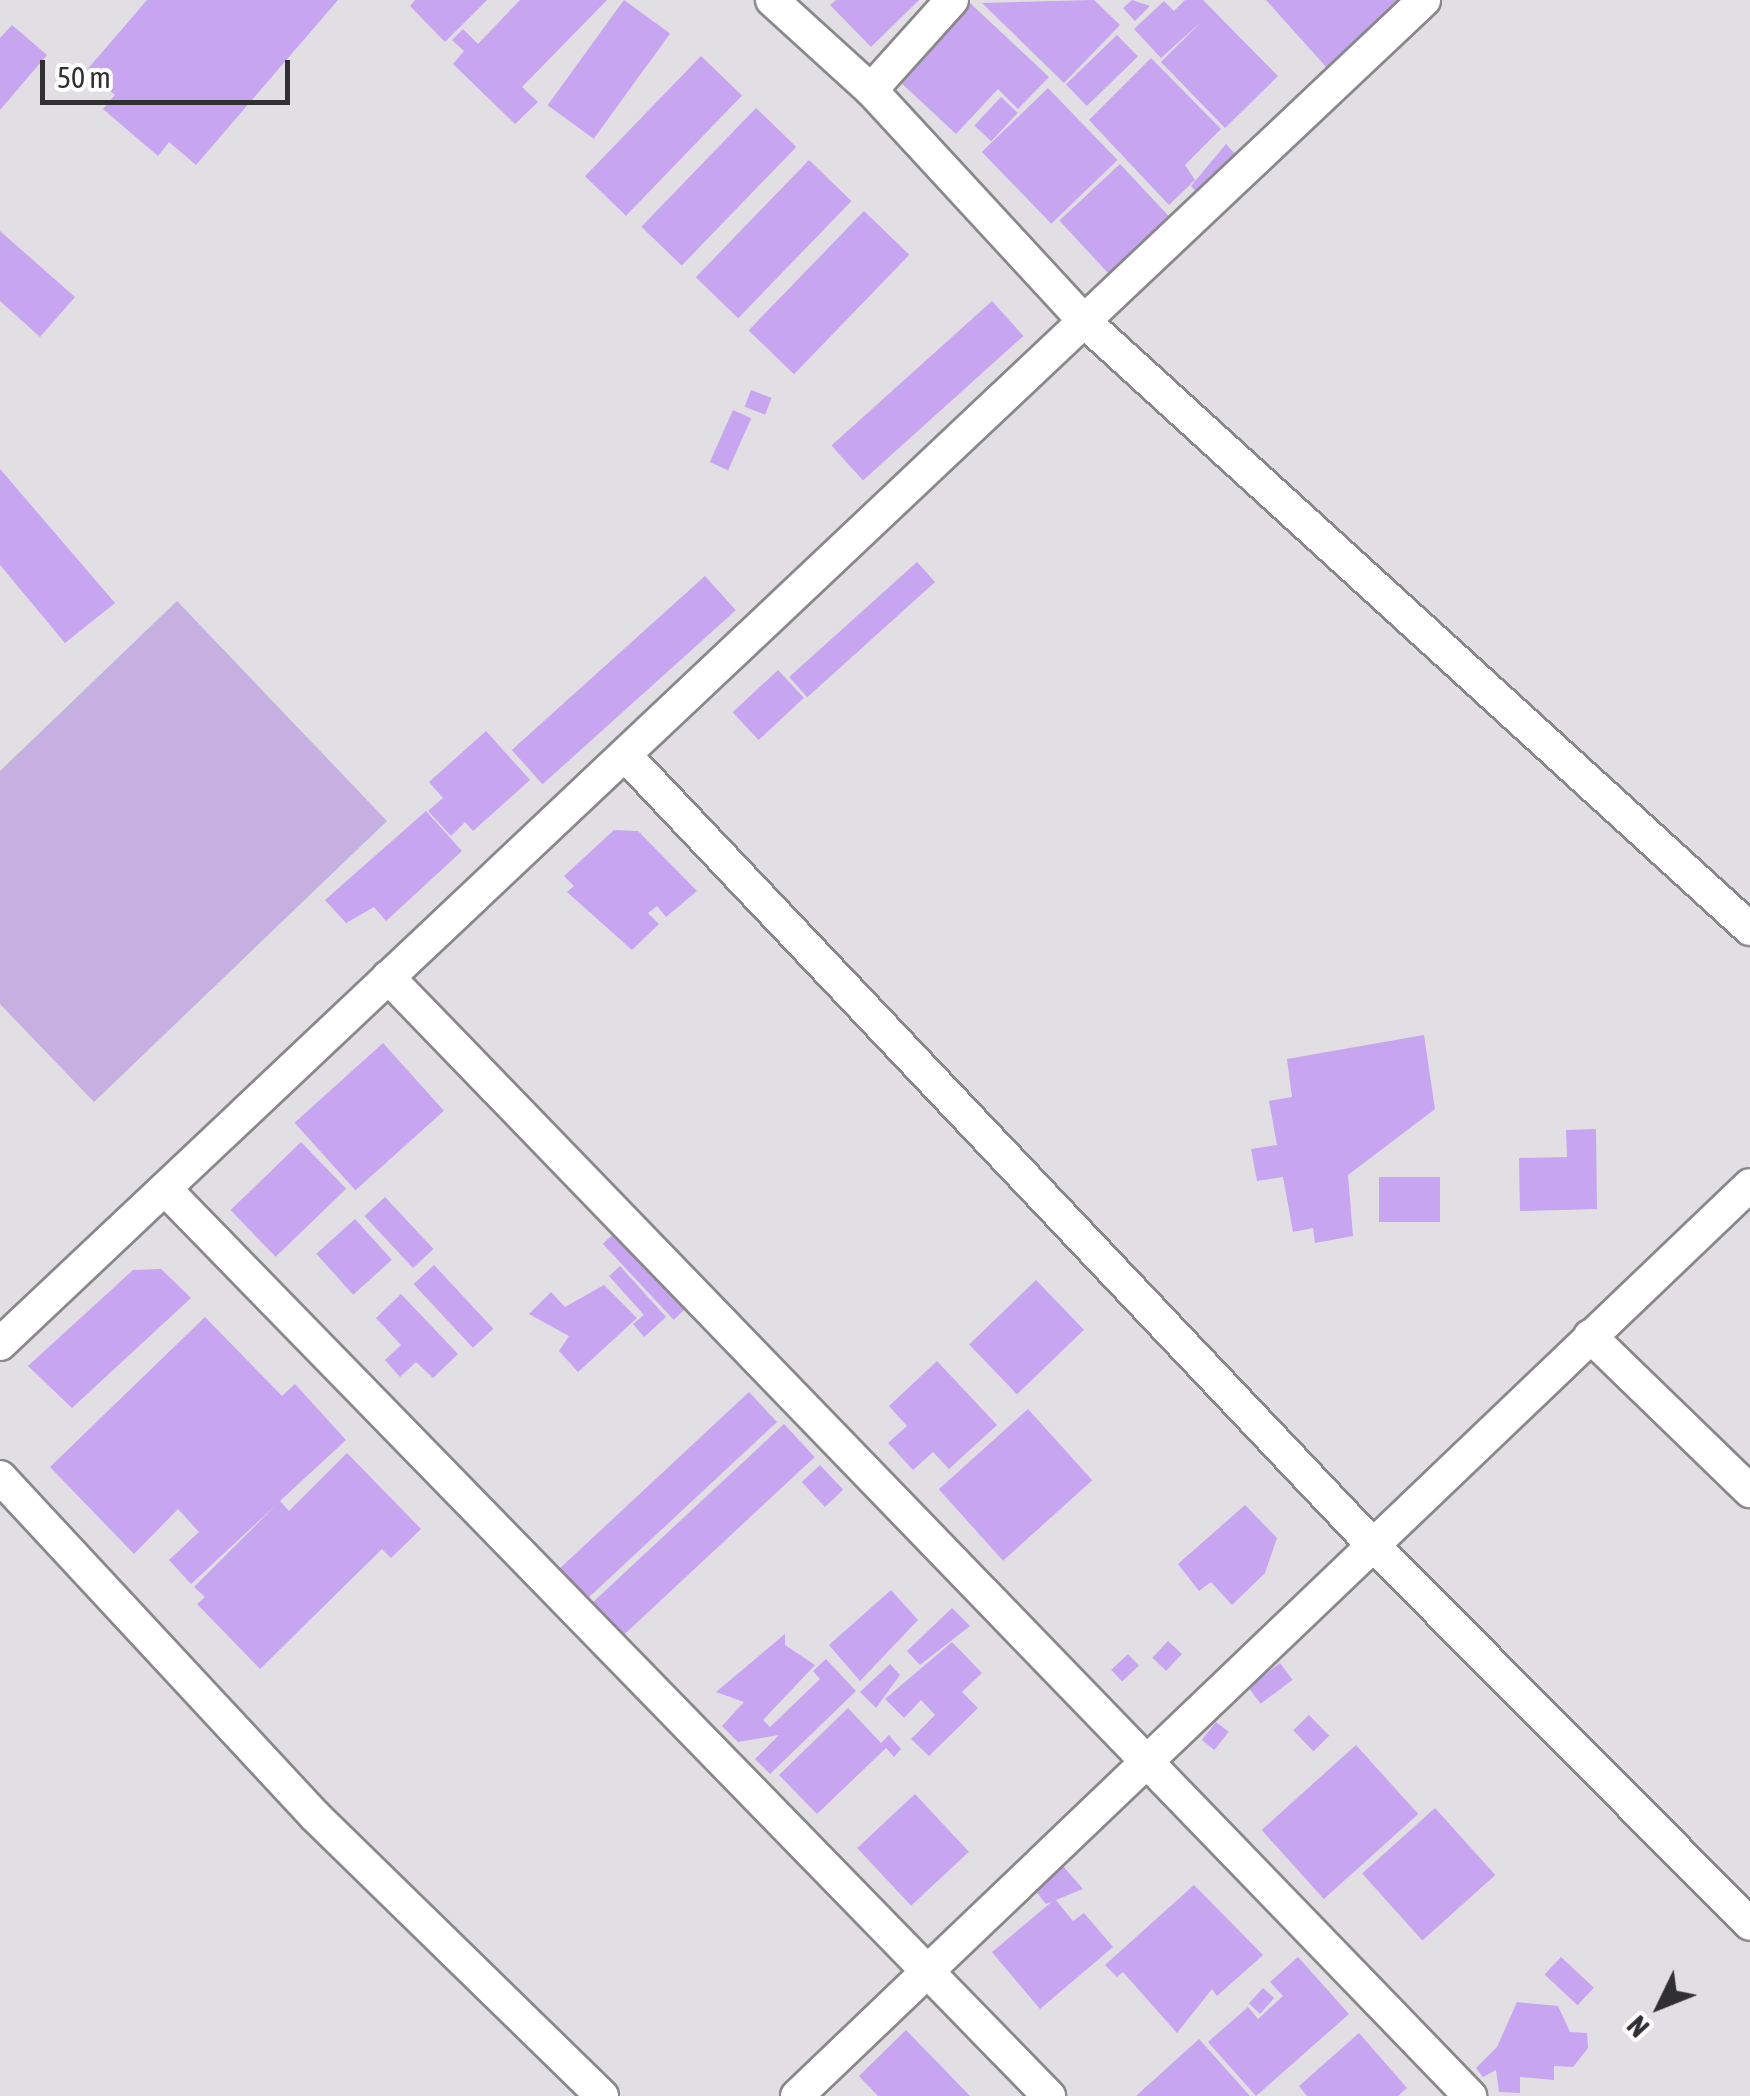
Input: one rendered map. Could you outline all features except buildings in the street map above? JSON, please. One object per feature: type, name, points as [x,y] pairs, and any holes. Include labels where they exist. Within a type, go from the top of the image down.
[{"type":"street","points":[[772,0],[871,90],[1084,321],[1750,930]]},
{"type":"street","points":[[871,90],[952,0]]},
{"type":"street","points":[[0,1344],[1424,0]]},
{"type":"street","points":[[625,754],[1371,1543],[1750,1924]]},
{"type":"street","points":[[388,978],[1470,2096]]},
{"type":"street","points":[[798,2096],[1371,1543],[1750,1185]]},
{"type":"street","points":[[165,1189],[1049,2096]]},
{"type":"street","points":[[1590,1336],[1750,1491]]},
{"type":"street","points":[[0,1477],[315,1816],[602,2096]]},
{"type":"shaded area","points":[[177,601],[387,821],[94,1102],[0,1004],[0,771]]}]
